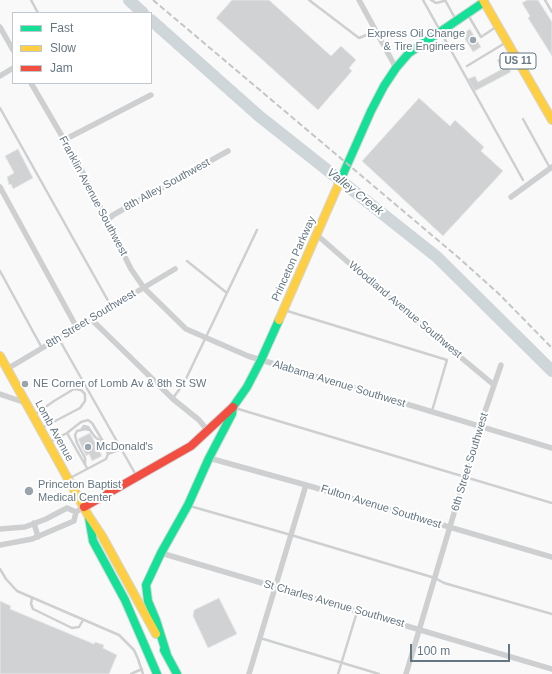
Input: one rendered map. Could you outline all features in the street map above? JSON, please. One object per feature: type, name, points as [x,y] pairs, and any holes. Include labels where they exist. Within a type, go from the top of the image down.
[{"type":"main road","name":"Princeton Parkway","points":[[167,655],[156,620],[148,601],[146,585],[188,505],[209,458],[232,414],[233,407],[247,387],[261,360],[371,111],[384,86],[396,68],[409,53],[485,1]]},
{"type":"main road","name":"US 11","points":[[485,1],[552,120]]},
{"type":"main road","name":"Lomb Avenue","points":[[0,356],[88,515],[102,536],[136,596],[177,674]]},
{"type":"main road","points":[[84,507],[191,446],[233,407]]},
{"type":"main road","name":"Lomb Avenue","points":[[88,515],[93,541],[125,600],[157,674]]},
{"type":"street","points":[[359,0],[396,68]]},
{"type":"street","points":[[0,27],[12,48]]},
{"type":"street","points":[[0,76],[12,69]]},
{"type":"street","name":"Franklin Avenue Southwest","points":[[32,84],[80,167],[131,269],[144,288]]},
{"type":"street","points":[[64,140],[151,95]]},
{"type":"street","name":"8th Alley Southwest","points":[[107,221],[113,215],[228,151]]},
{"type":"street","points":[[511,198],[551,168]]},
{"type":"street","points":[[0,187],[76,328]]},
{"type":"street","name":"Woodland Avenue Southwest","points":[[317,235],[381,291],[494,385]]},
{"type":"street","name":"8th Street Southwest","points":[[7,369],[175,269]]},
{"type":"street","name":"Alabama Avenue Southwest","points":[[144,288],[186,329],[248,356],[552,448]]},
{"type":"street","points":[[91,319],[173,399],[199,420],[208,431]]},
{"type":"street","name":"6th Street Southwest","points":[[406,674],[480,426],[501,365]]},
{"type":"street","points":[[0,394],[26,403]]},
{"type":"street","name":"Fulton Avenue Southwest","points":[[209,458],[552,557]]},
{"type":"street","points":[[249,674],[306,485]]},
{"type":"street","points":[[0,545],[38,536],[74,521],[76,512],[84,507]]},
{"type":"street","points":[[0,529],[25,527],[67,508],[76,512]]},
{"type":"street","points":[[34,524],[38,536]]},
{"type":"street","name":"St Charles Avenue Southwest","points":[[162,553],[552,669]]},
{"type":"lane","points":[[31,0],[37,12]]},
{"type":"lane","points":[[309,0],[358,38],[376,31]]},
{"type":"lane","points":[[423,0],[523,180]]},
{"type":"lane","points":[[431,0],[436,3],[444,0],[456,20]]},
{"type":"lane","points":[[545,0],[552,12]]},
{"type":"lane","points":[[467,13],[481,36],[498,26]]},
{"type":"lane","points":[[467,66],[507,42]]},
{"type":"lane","points":[[0,108],[112,306]]},
{"type":"lane","points":[[523,119],[551,168]]},
{"type":"lane","points":[[173,399],[184,383],[257,230]]},
{"type":"lane","points":[[187,261],[227,294]]},
{"type":"lane","points":[[0,271],[43,348]]},
{"type":"lane","points":[[284,310],[447,360],[432,411]]},
{"type":"lane","points":[[59,338],[137,477]]},
{"type":"lane","points":[[33,416],[54,400],[74,389],[81,390],[85,394],[85,401],[80,408],[40,429]]},
{"type":"lane","points":[[233,407],[552,503]]},
{"type":"lane","points":[[48,443],[67,433],[84,420],[89,420],[104,443],[108,454]]},
{"type":"lane","points":[[84,464],[85,458],[77,443],[75,435],[77,431],[85,429],[90,430],[95,437],[104,443]]},
{"type":"lane","points":[[67,433],[87,468]]},
{"type":"lane","points":[[68,479],[106,459],[108,454],[121,449]]},
{"type":"lane","points":[[188,505],[435,578],[444,583],[552,614]]},
{"type":"lane","points":[[1,571],[17,591],[119,635],[134,650],[143,674]]},
{"type":"lane","points":[[32,598],[31,604],[33,609],[72,628],[79,627],[83,620]]},
{"type":"lane","points":[[338,674],[357,612]]},
{"type":"lane","points":[[260,638],[379,674]]},
{"type":"lane","points":[[131,674],[142,669]]},
{"type":"building","points":[[232,0],[269,0],[331,56],[341,46],[356,60],[349,68],[352,71],[318,110],[216,18]]},
{"type":"building","points":[[527,0],[538,0],[552,22],[552,56],[528,18],[530,16],[522,3]]},
{"type":"building","points":[[470,29],[481,47],[473,52],[462,34]]},
{"type":"building","points":[[503,57],[511,72],[475,91],[468,79],[475,76],[478,82],[502,69],[497,60]]},
{"type":"building","points":[[419,98],[450,126],[455,120],[484,147],[481,151],[503,171],[443,236],[362,161]]},
{"type":"building","points":[[18,149],[33,178],[13,189],[11,184],[9,185],[7,177],[14,173],[5,156]]},
{"type":"building","points":[[90,433],[102,456],[92,461],[89,454],[86,456],[78,439]]},
{"type":"building","points":[[219,598],[237,634],[208,648],[193,616],[194,610]]},
{"type":"building","points":[[0,601],[11,606],[10,609],[94,644],[95,642],[104,645],[103,648],[117,655],[109,674],[0,674]]},
{"type":"waterway","name":"Valley Creek","points":[[129,0],[142,12]]},
{"type":"waterway","name":"Valley Creek","points":[[152,21],[259,116],[437,257],[552,371]]},
{"type":"railway","points":[[153,0],[459,258],[499,294],[552,348]]},
{"type":"traffic: fast","points":[[340,181],[371,111],[384,86],[396,68],[409,53],[484,2]]},
{"type":"traffic: fast","points":[[167,655],[156,620],[148,601],[146,585],[161,553],[188,505],[209,458],[232,414],[233,407],[247,387],[279,320]]},
{"type":"traffic: fast","points":[[89,518],[93,541],[125,600],[157,674]]},
{"type":"traffic: fast","points":[[164,650],[177,674]]},
{"type":"traffic: slow","points":[[483,0],[552,120]]},
{"type":"traffic: slow","points":[[279,320],[340,181]]},
{"type":"traffic: slow","points":[[0,356],[156,634]]},
{"type":"traffic: jam","points":[[84,507],[191,446],[233,407]]},
{"type":"place","name":"Express Oil Change & Tire Engineers","points":[[473,40]]},
{"type":"place","name":"NE Corner of Lomb Av & 8th St SW","points":[[25,384]]},
{"type":"place","name":"McDonald's","points":[[88,447]]},
{"type":"place","name":"Princeton Baptist Medical Center","points":[[29,491]]}]
